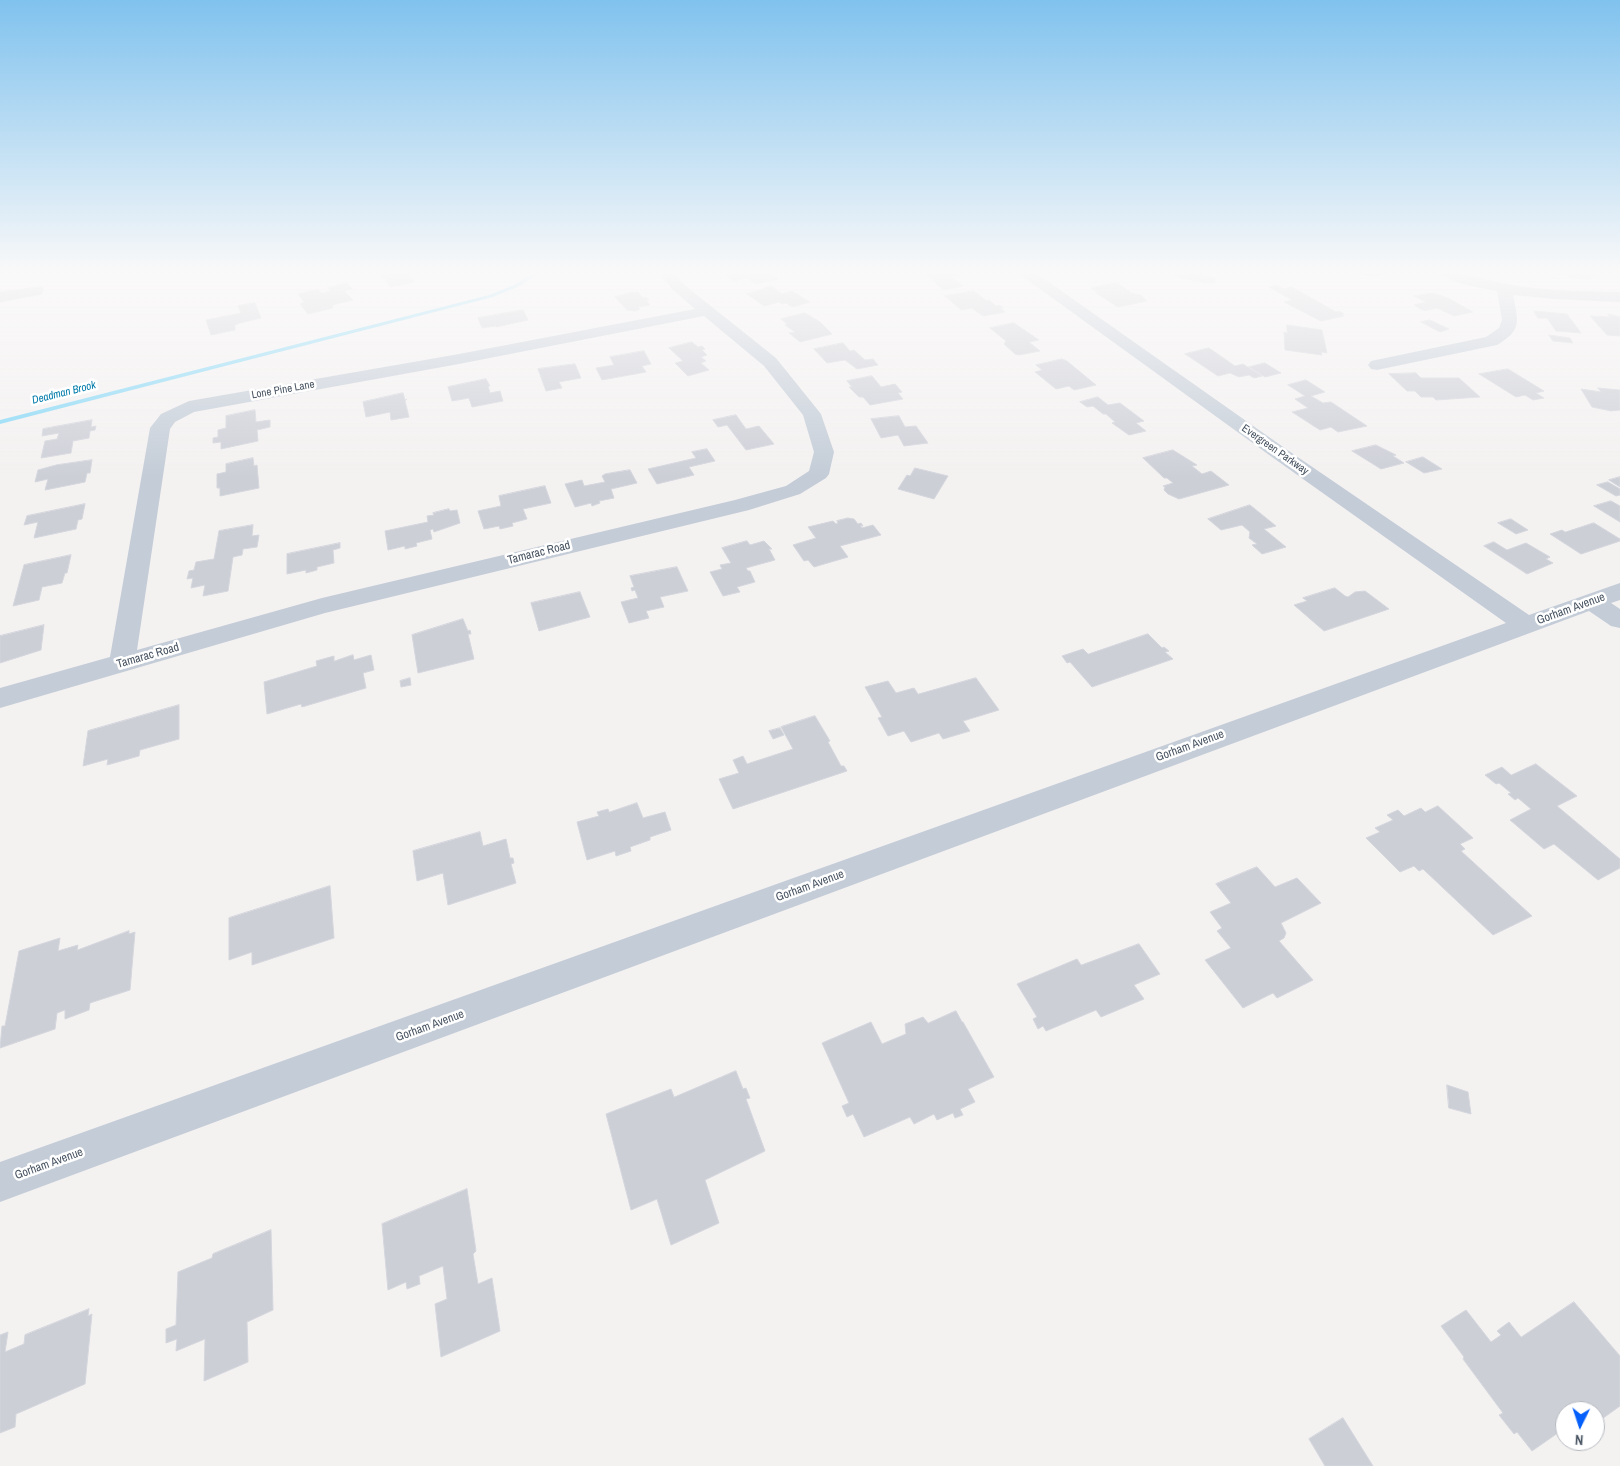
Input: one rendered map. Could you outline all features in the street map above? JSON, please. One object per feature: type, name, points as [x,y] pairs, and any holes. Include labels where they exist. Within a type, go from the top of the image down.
[{"type":"street","name":"Lone Pine Lane","points":[[122,664],[160,428],[168,418],[189,407],[550,341]]},
{"type":"street","name":"Tamarac Road","points":[[0,698],[322,606],[741,505],[793,490],[819,474],[824,452],[812,414],[770,362],[745,341]]},
{"type":"street","name":"Evergreen Parkway","points":[[1123,341],[1526,625]]},
{"type":"street","points":[[1377,366],[1489,341]]},
{"type":"street","name":"Gorham Avenue","points":[[0,1182],[1607,596]]},
{"type":"street","points":[[1607,596],[1620,620]]},
{"type":"building","points":[[1006,341],[1032,341],[1029,342],[1040,351],[1019,355],[1015,354],[1004,344]]},
{"type":"building","points":[[1285,341],[1324,341],[1327,353],[1321,352],[1322,355],[1285,350]]},
{"type":"building","points":[[692,342],[698,347],[702,346],[705,349],[702,350],[707,355],[701,357],[706,361],[701,363],[709,370],[688,376],[675,363],[683,361],[669,348]]},
{"type":"building","points":[[843,343],[850,351],[854,350],[865,360],[873,359],[878,365],[857,369],[845,360],[827,363],[814,349]]},
{"type":"building","points":[[1209,348],[1235,366],[1243,364],[1262,376],[1254,378],[1249,375],[1239,377],[1230,373],[1218,376],[1185,354]]},
{"type":"building","points":[[644,351],[651,364],[642,366],[646,372],[602,380],[596,368],[614,365],[610,357]]},
{"type":"building","points":[[1062,359],[1096,385],[1074,390],[1069,386],[1056,389],[1035,372],[1042,370],[1036,365]]},
{"type":"building","points":[[1265,363],[1281,373],[1265,377],[1249,367]]},
{"type":"building","points":[[575,364],[581,378],[559,382],[562,388],[546,391],[538,369]]},
{"type":"building","points":[[1508,369],[1544,391],[1536,393],[1544,398],[1533,400],[1525,395],[1516,397],[1479,374]]},
{"type":"building","points":[[1416,373],[1421,378],[1459,378],[1480,397],[1436,400],[1433,397],[1421,397],[1415,391],[1407,391],[1389,374]]},
{"type":"building","points":[[872,376],[881,387],[895,384],[902,392],[898,393],[903,399],[870,405],[863,397],[859,397],[849,387],[852,387],[847,381]]},
{"type":"building","points":[[486,379],[490,386],[488,386],[490,393],[500,391],[503,401],[472,407],[469,398],[452,401],[448,387]]},
{"type":"building","points":[[1306,380],[1325,392],[1311,396],[1323,403],[1331,402],[1367,426],[1338,432],[1331,427],[1320,430],[1292,412],[1308,408],[1295,399],[1305,396],[1288,385]]},
{"type":"building","points":[[1598,388],[1620,390],[1620,410],[1611,411],[1592,407],[1581,389],[1601,392]]},
{"type":"building","points":[[403,393],[405,400],[407,399],[405,401],[409,417],[391,420],[390,412],[366,417],[363,402]]},
{"type":"building","points":[[1098,397],[1108,405],[1120,403],[1144,421],[1136,423],[1146,431],[1129,435],[1112,423],[1115,422],[1106,414],[1103,414],[1093,406],[1087,407],[1080,402]]},
{"type":"building","points":[[255,410],[256,422],[270,420],[270,427],[257,430],[258,441],[221,449],[221,442],[213,443],[213,438],[218,437],[218,430],[226,428],[226,416]]},
{"type":"building","points":[[736,415],[746,429],[759,426],[774,444],[746,450],[727,425],[718,427],[713,420]]},
{"type":"building","points":[[899,416],[905,427],[916,426],[928,443],[904,446],[898,435],[881,438],[871,419]]},
{"type":"building","points":[[92,420],[91,427],[96,426],[95,430],[90,431],[89,438],[73,441],[71,453],[41,458],[45,441],[57,439],[59,433],[42,436],[43,429]]},
{"type":"building","points":[[1376,445],[1396,455],[1393,456],[1404,463],[1381,469],[1352,451]]},
{"type":"building","points":[[707,449],[715,461],[689,467],[694,475],[657,484],[648,469],[696,458],[692,452]]},
{"type":"building","points":[[1173,450],[1197,465],[1192,466],[1202,474],[1211,471],[1229,485],[1179,499],[1168,494],[1163,486],[1173,483],[1164,478],[1143,458]]},
{"type":"building","points":[[1423,457],[1442,469],[1424,473],[1406,462]]},
{"type":"building","points":[[253,458],[254,466],[257,465],[259,488],[220,496],[220,488],[217,488],[217,474],[226,472],[226,464]]},
{"type":"building","points":[[92,460],[90,473],[87,473],[85,482],[45,490],[48,479],[35,482],[38,470],[56,465]]},
{"type":"building","points":[[915,468],[948,476],[934,499],[898,489],[907,475],[910,476]]},
{"type":"building","points":[[630,470],[637,483],[611,489],[614,498],[599,501],[600,503],[592,506],[591,503],[575,507],[565,484],[582,480],[584,486],[605,482],[602,476],[605,474]]},
{"type":"building","points":[[1620,477],[1620,487],[1609,480]]},
{"type":"building","points":[[1608,482],[1620,489],[1620,495],[1616,496],[1597,485]]},
{"type":"building","points":[[545,486],[551,503],[523,509],[527,519],[512,523],[513,526],[500,529],[499,526],[484,529],[478,511],[501,506],[499,496]]},
{"type":"building","points":[[1611,501],[1620,506],[1620,522],[1594,506]]},
{"type":"building","points":[[85,504],[82,519],[78,520],[76,529],[34,538],[38,522],[24,525],[27,516]]},
{"type":"building","points":[[1250,505],[1276,526],[1264,529],[1286,547],[1262,554],[1252,545],[1257,544],[1249,538],[1250,532],[1242,525],[1221,530],[1208,519]]},
{"type":"building","points":[[449,509],[450,511],[457,510],[460,523],[434,532],[433,529],[430,530],[432,539],[416,543],[417,546],[405,549],[405,546],[388,550],[385,531],[428,522],[427,516]]},
{"type":"building","points":[[848,518],[854,519],[858,524],[861,523],[863,526],[860,526],[862,528],[873,525],[881,535],[840,546],[848,557],[814,567],[808,560],[804,561],[793,545],[816,538],[808,527],[833,521],[836,524],[838,523],[837,521]]},
{"type":"building","points":[[1511,519],[1528,530],[1516,534],[1498,523]]},
{"type":"building","points":[[1594,523],[1620,539],[1620,541],[1581,554],[1550,534],[1562,530],[1565,532]]},
{"type":"building","points":[[253,525],[252,536],[259,535],[257,547],[243,549],[242,555],[233,557],[228,591],[203,596],[205,585],[191,588],[193,578],[187,579],[189,571],[194,570],[196,562],[214,559],[219,531]]},
{"type":"building","points":[[747,541],[750,545],[764,541],[772,549],[769,549],[775,560],[746,568],[750,571],[755,582],[737,587],[740,592],[723,596],[710,572],[722,569],[720,565],[731,563],[722,548]]},
{"type":"building","points":[[1494,542],[1507,550],[1526,543],[1550,557],[1546,559],[1553,563],[1527,574],[1484,546]]},
{"type":"building","points":[[340,543],[340,548],[333,550],[334,563],[317,567],[317,570],[306,573],[306,570],[287,574],[287,554]]},
{"type":"building","points":[[71,555],[67,573],[65,573],[62,583],[42,587],[39,600],[13,606],[24,565]]},
{"type":"building","points":[[677,567],[688,591],[660,597],[664,607],[646,611],[649,618],[629,623],[621,602],[638,598],[635,590],[632,591],[631,588],[634,587],[630,576]]},
{"type":"building","points":[[1335,588],[1348,597],[1355,592],[1365,591],[1389,609],[1324,631],[1294,605],[1307,601],[1303,598]]},
{"type":"building","points":[[580,592],[590,617],[539,631],[531,603]]},
{"type":"building","points":[[463,619],[468,631],[470,630],[471,634],[468,634],[474,659],[418,673],[412,635]]},
{"type":"building","points":[[44,625],[41,650],[0,663],[0,636]]},
{"type":"building","points":[[1148,634],[1162,648],[1164,647],[1169,651],[1165,652],[1173,659],[1092,687],[1070,662],[1067,663],[1062,656],[1083,649],[1088,654]]},
{"type":"building","points":[[353,655],[354,660],[371,655],[374,670],[363,673],[366,688],[302,707],[301,704],[267,714],[264,682],[317,666],[316,661],[334,656],[334,661]]},
{"type":"building","points":[[410,678],[411,685],[401,687],[400,681]]},
{"type":"building","points":[[976,678],[999,710],[963,721],[970,731],[943,739],[939,733],[911,742],[904,731],[888,736],[878,718],[882,717],[865,687],[888,681],[896,693],[914,688],[918,694]]},
{"type":"building","points":[[179,705],[179,739],[140,750],[139,756],[107,765],[108,759],[83,766],[88,731]]},
{"type":"building","points":[[815,716],[830,741],[828,742],[841,766],[844,766],[847,771],[733,809],[719,779],[739,773],[733,760],[743,756],[747,764],[793,749],[781,727]]},
{"type":"building","points":[[780,728],[784,735],[773,739],[769,731]]},
{"type":"building","points":[[1536,764],[1577,796],[1557,806],[1620,859],[1620,868],[1598,880],[1554,844],[1544,849],[1510,820],[1531,809],[1518,798],[1515,800],[1508,794],[1511,793],[1499,783],[1496,784],[1485,775],[1502,767],[1511,775]]},
{"type":"building","points":[[637,803],[643,818],[665,812],[671,830],[650,837],[650,840],[630,847],[631,851],[616,856],[615,851],[587,860],[577,822],[599,816],[597,812],[608,809],[609,812]]},
{"type":"building","points":[[1438,806],[1473,838],[1460,844],[1465,849],[1461,851],[1532,916],[1493,935],[1423,869],[1419,871],[1414,866],[1400,872],[1366,838],[1380,832],[1375,828],[1393,820],[1387,815],[1398,810],[1404,816],[1421,808],[1425,812]]},
{"type":"building","points":[[480,832],[483,846],[506,839],[510,858],[513,858],[514,863],[511,864],[516,883],[448,905],[443,873],[417,881],[413,851]]},
{"type":"building","points":[[1257,867],[1275,887],[1297,878],[1321,903],[1281,923],[1286,933],[1284,938],[1279,941],[1313,980],[1277,998],[1273,993],[1243,1008],[1205,960],[1231,948],[1217,931],[1222,928],[1210,912],[1231,903],[1216,884]]},
{"type":"building","points":[[330,886],[334,938],[252,965],[252,952],[229,960],[229,918]]},
{"type":"building","points":[[129,931],[129,934],[135,932],[130,990],[90,1003],[89,1010],[65,1019],[65,1010],[57,1013],[55,1029],[0,1048],[2,1026],[5,1026],[19,951],[60,938],[58,951],[78,945],[77,950]]},
{"type":"building","points":[[1139,944],[1160,974],[1134,985],[1144,999],[1101,1017],[1096,1010],[1046,1031],[1043,1026],[1038,1029],[1033,1019],[1037,1017],[1017,984],[1077,959],[1081,965]]},
{"type":"building","points":[[956,1011],[994,1077],[968,1089],[975,1102],[960,1109],[963,1115],[955,1118],[953,1113],[937,1120],[934,1114],[914,1124],[910,1117],[864,1137],[853,1114],[847,1117],[842,1106],[849,1103],[822,1043],[871,1022],[882,1044],[906,1034],[905,1024],[923,1017],[928,1023]]},
{"type":"building","points":[[736,1071],[743,1089],[746,1088],[750,1098],[746,1099],[765,1151],[705,1180],[719,1223],[671,1245],[657,1199],[631,1210],[606,1114],[671,1089],[674,1097]]},
{"type":"building","points":[[1447,1085],[1468,1092],[1471,1114],[1449,1108]]},
{"type":"building","points":[[467,1189],[476,1251],[473,1254],[478,1284],[492,1278],[500,1331],[441,1357],[435,1304],[447,1299],[443,1266],[419,1276],[420,1284],[407,1289],[406,1282],[388,1290],[382,1224]]},
{"type":"building","points":[[271,1230],[273,1310],[247,1322],[248,1362],[204,1381],[205,1339],[176,1351],[177,1339],[166,1343],[166,1329],[176,1325],[178,1272],[212,1258],[213,1254]]},
{"type":"building","points":[[1574,1302],[1620,1356],[1620,1406],[1605,1417],[1605,1401],[1555,1401],[1555,1435],[1532,1451],[1517,1432],[1514,1434],[1499,1415],[1503,1413],[1441,1326],[1466,1310],[1491,1342],[1501,1335],[1497,1331],[1509,1322],[1521,1337]]},
{"type":"building","points":[[89,1309],[88,1316],[92,1314],[85,1384],[16,1414],[15,1427],[0,1433],[0,1335],[8,1332],[5,1352],[24,1344],[25,1335]]},
{"type":"building","points":[[1343,1418],[1373,1466],[1325,1466],[1309,1439]]},
{"type":"waterway","name":"Deadman Brook","points":[[0,422],[314,341]]}]
